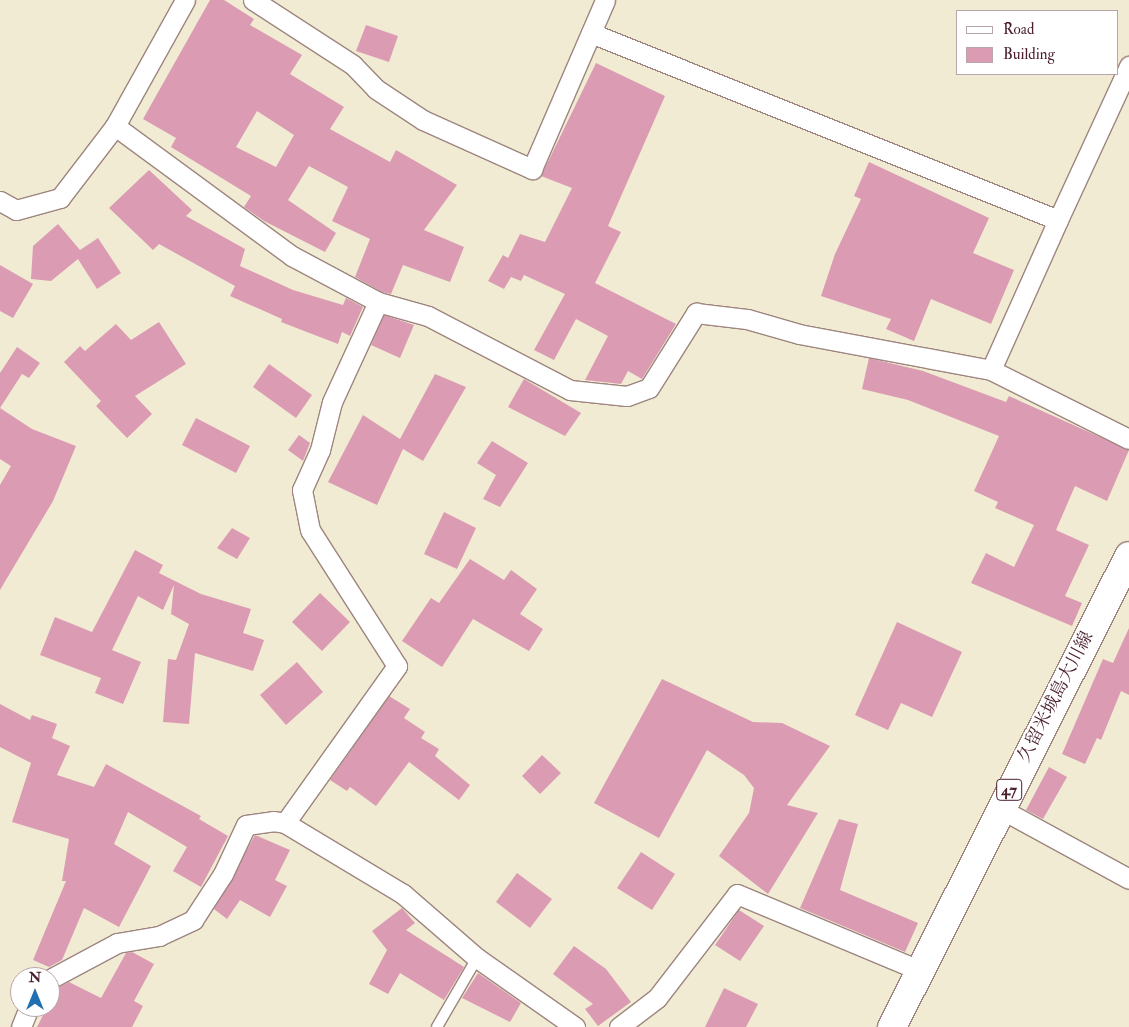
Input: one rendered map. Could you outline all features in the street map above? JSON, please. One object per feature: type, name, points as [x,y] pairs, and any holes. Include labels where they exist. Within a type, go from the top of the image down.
[{"type":"main road","name":"久留米城島大川線","points":[[892,1027],[1000,808],[1129,556]]},
{"type":"street","points":[[0,202],[16,210],[60,198],[115,126],[185,0]]},
{"type":"street","points":[[253,0],[353,65],[376,89],[424,120],[532,169],[604,0]]},
{"type":"street","points":[[591,33],[1058,220]]},
{"type":"street","points":[[990,370],[1129,66]]},
{"type":"street","points":[[115,126],[292,256],[378,302],[428,316],[570,390],[627,396],[649,388],[696,313],[747,319],[799,334],[990,370],[1129,439]]},
{"type":"street","points":[[285,822],[397,666],[310,530],[302,490],[320,450],[332,402],[378,302]]},
{"type":"street","points":[[1000,808],[1129,879]]},
{"type":"street","points":[[60,974],[117,943],[159,936],[192,920],[223,874],[246,825],[285,822],[403,894],[477,958],[575,1027]]},
{"type":"street","points":[[619,1027],[657,998],[737,894],[921,971]]},
{"type":"lane","points":[[437,1027],[477,958]]},
{"type":"building","points":[[210,0],[224,0],[254,19],[250,25],[302,55],[290,74],[344,107],[330,129],[390,162],[396,150],[457,185],[424,230],[464,247],[450,282],[403,265],[391,294],[382,292],[355,277],[370,239],[332,221],[348,187],[309,166],[288,200],[336,233],[325,252],[264,221],[244,207],[251,196],[171,147],[176,138],[143,119]],"holes":[[[257,111],[294,135],[276,167],[236,147]]]},
{"type":"building","points":[[366,25],[398,36],[389,62],[356,51]]},
{"type":"building","points":[[596,63],[665,96],[608,226],[621,232],[595,283],[676,324],[642,379],[628,371],[621,384],[585,380],[608,336],[576,319],[554,360],[534,350],[565,294],[524,275],[521,281],[511,277],[504,289],[488,281],[503,255],[508,258],[520,234],[545,242],[572,188],[541,176]]},
{"type":"building","points":[[869,162],[989,218],[973,253],[1014,270],[991,324],[931,299],[914,341],[886,329],[891,319],[821,296],[835,254],[861,199],[854,196]]},
{"type":"building","points":[[149,170],[192,210],[186,216],[245,249],[240,266],[293,290],[343,305],[346,298],[363,307],[350,336],[342,332],[338,344],[281,322],[282,319],[230,296],[235,286],[159,244],[153,250],[109,208]]},
{"type":"building","points":[[58,224],[80,250],[98,238],[121,273],[97,289],[78,259],[51,281],[31,279],[33,246]]},
{"type":"building","points":[[0,265],[33,284],[13,318],[0,311]]},
{"type":"building","points":[[384,315],[414,325],[400,358],[371,345]]},
{"type":"building","points":[[159,322],[186,364],[135,396],[152,414],[127,438],[96,406],[101,401],[64,362],[80,346],[85,351],[116,324],[131,340]]},
{"type":"building","points":[[17,347],[40,363],[29,378],[22,374],[0,408],[0,373]]},
{"type":"building","points":[[869,358],[923,371],[1006,402],[1009,396],[1129,450],[1107,501],[1075,486],[1056,530],[1089,545],[1065,596],[1082,603],[1072,626],[971,583],[986,553],[1014,567],[1034,525],[995,508],[998,502],[974,491],[999,436],[908,400],[862,389]]},
{"type":"building","points":[[269,364],[312,395],[296,418],[253,387]]},
{"type":"building","points":[[435,374],[466,387],[423,461],[403,449],[377,505],[328,482],[363,415],[400,439]]},
{"type":"building","points":[[524,379],[581,413],[565,436],[508,407]]},
{"type":"building","points":[[0,408],[32,429],[76,446],[53,501],[0,590],[0,485],[11,466],[0,459]]},
{"type":"building","points":[[196,418],[250,446],[236,473],[182,445]]},
{"type":"building","points":[[299,435],[310,443],[303,461],[288,450]]},
{"type":"building","points":[[492,441],[528,463],[500,507],[483,499],[496,475],[477,463]]},
{"type":"building","points":[[444,512],[476,528],[457,569],[424,554]]},
{"type":"building","points":[[232,528],[250,538],[237,559],[217,548]]},
{"type":"building","points":[[135,550],[163,565],[159,573],[201,594],[251,609],[243,633],[264,640],[253,671],[195,653],[189,724],[163,722],[168,659],[176,660],[189,624],[171,614],[174,585],[163,610],[138,596],[112,650],[141,662],[123,704],[95,693],[101,678],[40,655],[55,617],[92,632]]},
{"type":"building","points":[[470,559],[504,580],[511,570],[537,589],[520,614],[543,629],[529,651],[473,619],[442,667],[402,641],[431,598],[439,603]]},
{"type":"building","points":[[320,593],[350,622],[322,651],[292,622]]},
{"type":"building","points":[[897,622],[962,652],[932,717],[901,703],[888,730],[855,715]]},
{"type":"building","points":[[1129,628],[1129,695],[1121,691],[1101,740],[1097,738],[1085,764],[1062,754],[1103,659],[1113,663]]},
{"type":"building","points":[[297,662],[323,692],[286,725],[260,695]]},
{"type":"building","points":[[662,679],[753,722],[782,723],[830,746],[787,805],[818,813],[768,894],[719,856],[749,813],[754,788],[744,775],[707,750],[659,838],[594,803]]},
{"type":"building","points":[[389,696],[410,709],[404,718],[425,732],[421,738],[439,749],[435,756],[470,785],[459,800],[409,762],[376,806],[350,787],[347,791],[330,780]]},
{"type":"building","points":[[0,704],[30,720],[32,715],[57,724],[52,738],[70,746],[57,775],[94,787],[106,764],[201,816],[199,819],[228,836],[201,887],[173,871],[187,847],[128,812],[114,844],[151,866],[119,927],[84,908],[62,960],[49,967],[33,960],[66,881],[62,881],[69,839],[12,822],[31,763],[0,747]]},
{"type":"building","points":[[542,755],[561,773],[540,794],[522,776]]},
{"type":"building","points":[[1049,767],[1067,777],[1043,819],[1026,810]]},
{"type":"building","points":[[839,819],[858,824],[840,890],[918,923],[905,952],[800,908]]},
{"type":"building","points":[[255,835],[290,850],[275,880],[287,886],[270,917],[240,900],[227,919],[214,909]]},
{"type":"building","points":[[641,852],[675,874],[652,910],[617,888]]},
{"type":"building","points":[[517,873],[552,899],[530,928],[496,902]]},
{"type":"building","points":[[402,908],[415,923],[406,930],[464,967],[444,1000],[400,973],[388,994],[369,984],[387,950],[372,931]]},
{"type":"building","points":[[739,910],[764,926],[740,961],[715,945]]},
{"type":"building","points":[[574,946],[606,969],[631,1002],[598,1026],[585,1009],[593,1004],[553,974]]},
{"type":"building","points":[[132,952],[154,964],[134,1001],[143,1006],[132,1027],[37,1027],[42,1017],[60,1017],[60,986],[69,982],[101,998],[126,953]]},
{"type":"building","points":[[478,973],[521,1003],[510,1022],[462,998]]},
{"type":"building","points":[[724,988],[758,1004],[746,1027],[705,1027]]}]
